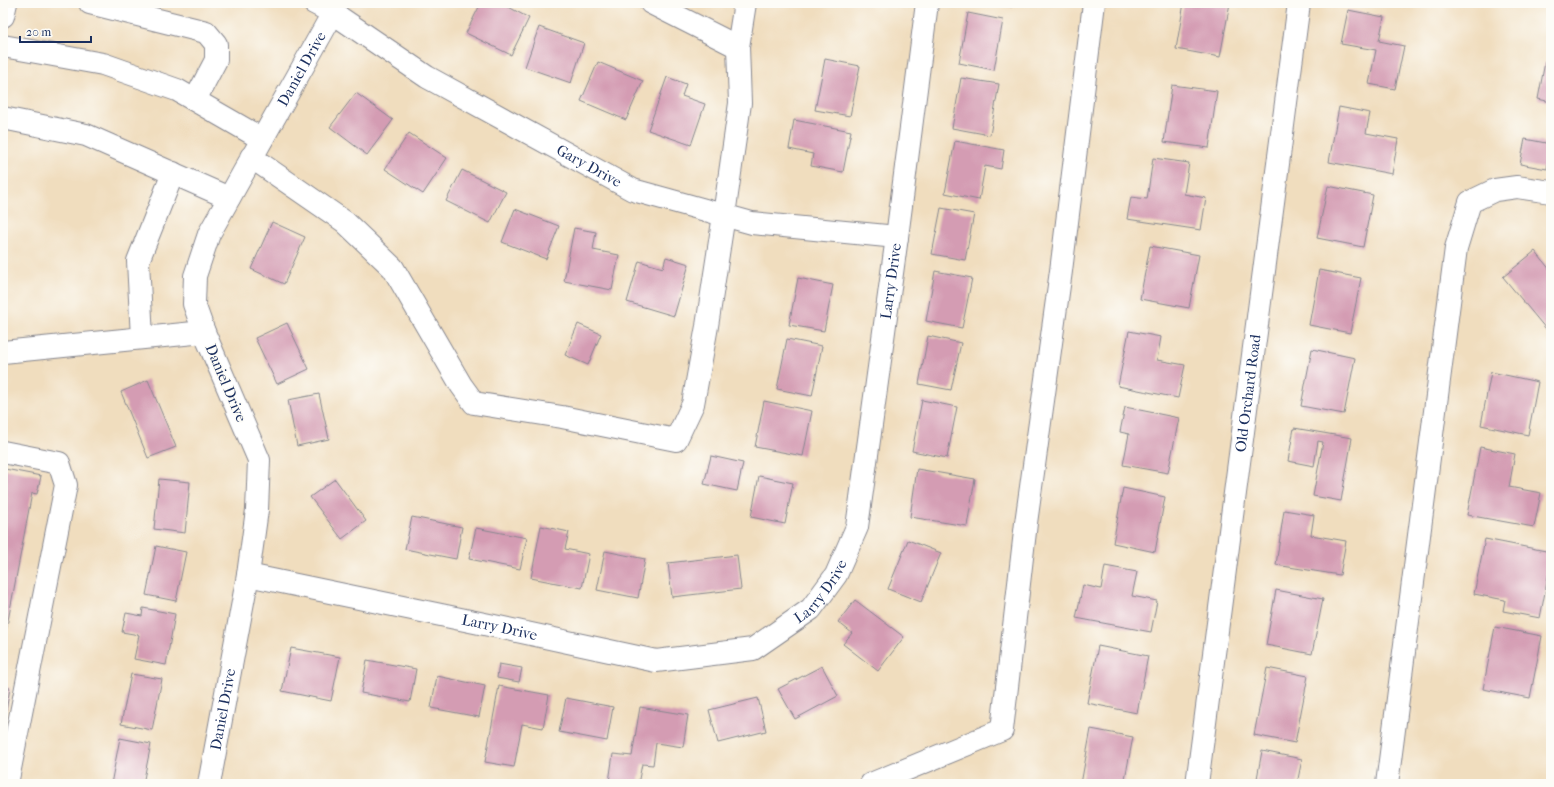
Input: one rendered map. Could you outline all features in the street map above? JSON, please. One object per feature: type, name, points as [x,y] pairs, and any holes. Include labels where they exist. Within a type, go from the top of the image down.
[{"type":"street","points":[[3,16],[6,3]]},
{"type":"street","points":[[90,3],[206,32],[216,44],[216,60],[195,100]]},
{"type":"street","points":[[650,3],[738,46]]},
{"type":"street","points":[[251,157],[345,222],[392,268],[461,386],[474,403],[562,417],[676,440],[693,404],[707,326],[740,103],[738,46],[745,3]]},
{"type":"street","name":"Larry Drive","points":[[248,575],[656,661],[753,649],[811,609],[836,575],[857,527],[897,237],[927,3]]},
{"type":"street","points":[[871,784],[1002,730],[1026,522],[1061,271],[1094,3]]},
{"type":"street","name":"Old Orchard Road","points":[[1197,784],[1299,3]]},
{"type":"street","name":"Gary Drive","points":[[324,8],[427,77],[633,190],[752,223],[897,237]]},
{"type":"street","name":"Daniel Drive","points":[[209,784],[248,575],[257,510],[259,460],[204,332],[194,304],[194,276],[208,234],[262,139],[324,8]]},
{"type":"street","points":[[3,46],[103,64],[177,90],[262,139]]},
{"type":"street","points":[[3,118],[86,135],[229,198]]},
{"type":"street","points":[[142,338],[138,261],[173,173]]},
{"type":"street","points":[[1387,784],[1456,248],[1470,202],[1495,190],[1517,187],[1551,192]]},
{"type":"street","points":[[3,352],[204,332]]},
{"type":"street","points":[[3,452],[59,463],[66,484],[7,784]]},
{"type":"building","points":[[481,3],[501,3],[529,18],[511,55],[466,33]]},
{"type":"building","points":[[996,3],[1013,3],[1012,7]]},
{"type":"building","points":[[1184,3],[1230,3],[1220,57],[1176,49]]},
{"type":"building","points":[[1348,10],[1384,17],[1379,41],[1404,46],[1395,89],[1369,84],[1376,50],[1341,44]]},
{"type":"building","points":[[968,13],[1003,20],[994,70],[959,63]]},
{"type":"building","points":[[539,27],[584,43],[571,83],[525,67]]},
{"type":"building","points":[[825,59],[860,66],[850,116],[815,110]]},
{"type":"building","points":[[598,62],[643,81],[626,120],[581,101]]},
{"type":"building","points":[[1545,62],[1551,63],[1551,102],[1538,99]]},
{"type":"building","points":[[667,77],[686,84],[682,96],[705,104],[691,145],[648,130]]},
{"type":"building","points":[[961,78],[999,84],[990,135],[952,128]]},
{"type":"building","points":[[1172,85],[1217,91],[1209,148],[1164,142]]},
{"type":"building","points":[[356,93],[393,120],[367,155],[330,127]]},
{"type":"building","points":[[1339,107],[1370,113],[1366,133],[1398,139],[1392,174],[1329,162]]},
{"type":"building","points":[[794,120],[851,131],[843,172],[811,166],[813,154],[789,149]]},
{"type":"building","points":[[409,133],[447,158],[423,194],[385,169]]},
{"type":"building","points":[[1525,139],[1551,144],[1547,169],[1520,164]]},
{"type":"building","points":[[955,141],[1004,150],[1001,169],[985,166],[979,200],[945,193]]},
{"type":"building","points":[[1153,158],[1189,163],[1184,194],[1206,198],[1201,230],[1127,219],[1131,197],[1147,199]]},
{"type":"building","points":[[462,170],[506,192],[490,223],[446,201]]},
{"type":"building","points":[[1328,186],[1373,195],[1363,247],[1317,238]]},
{"type":"building","points":[[941,208],[974,214],[965,260],[932,254]]},
{"type":"building","points":[[515,209],[559,226],[546,259],[502,242]]},
{"type":"building","points":[[272,222],[305,237],[284,284],[251,269]]},
{"type":"building","points":[[574,228],[596,232],[593,250],[619,255],[612,290],[564,281]]},
{"type":"building","points":[[1150,246],[1199,255],[1189,308],[1140,299]]},
{"type":"building","points":[[1535,251],[1551,271],[1551,335],[1503,277]]},
{"type":"building","points":[[666,257],[689,264],[674,316],[627,302],[639,261],[663,268]]},
{"type":"building","points":[[1319,270],[1361,278],[1350,333],[1309,325]]},
{"type":"building","points":[[935,271],[972,278],[962,328],[926,321]]},
{"type":"building","points":[[798,278],[833,285],[824,331],[789,325]]},
{"type":"building","points":[[287,323],[309,369],[277,384],[255,338]]},
{"type":"building","points":[[578,324],[601,334],[588,365],[565,355]]},
{"type":"building","points":[[1129,331],[1161,337],[1157,360],[1185,365],[1178,398],[1118,386]]},
{"type":"building","points":[[928,336],[961,343],[951,390],[919,384]]},
{"type":"building","points":[[787,339],[822,346],[812,396],[777,389]]},
{"type":"building","points":[[1312,349],[1355,358],[1344,414],[1301,406]]},
{"type":"building","points":[[1491,372],[1538,382],[1528,435],[1481,425]]},
{"type":"building","points":[[148,380],[176,447],[148,458],[121,392]]},
{"type":"building","points":[[319,394],[329,439],[297,446],[288,400]]},
{"type":"building","points":[[922,400],[957,407],[947,458],[912,451]]},
{"type":"building","points":[[764,401],[812,411],[803,456],[755,447]]},
{"type":"building","points":[[1125,407],[1179,418],[1168,473],[1123,465],[1129,434],[1120,432]]},
{"type":"building","points":[[1294,428],[1352,438],[1341,501],[1313,496],[1323,442],[1318,441],[1314,466],[1288,461]]},
{"type":"building","points":[[1480,447],[1515,454],[1509,487],[1541,493],[1534,527],[1467,515]]},
{"type":"building","points":[[711,456],[743,463],[737,491],[704,484]]},
{"type":"building","points":[[5,469],[41,476],[37,494],[32,493],[4,642],[3,477]]},
{"type":"building","points":[[917,469],[975,479],[967,526],[910,517]]},
{"type":"building","points":[[759,476],[793,483],[785,524],[751,517]]},
{"type":"building","points":[[159,479],[190,482],[185,533],[154,529]]},
{"type":"building","points":[[335,479],[366,521],[342,539],[310,497]]},
{"type":"building","points":[[1123,488],[1165,497],[1155,552],[1113,543]]},
{"type":"building","points":[[1284,510],[1314,515],[1311,535],[1346,541],[1340,575],[1276,565]]},
{"type":"building","points":[[412,517],[462,527],[456,559],[405,549]]},
{"type":"building","points":[[541,526],[569,532],[565,549],[589,554],[582,588],[531,578]]},
{"type":"building","points":[[476,528],[527,538],[520,569],[469,559]]},
{"type":"building","points":[[1485,539],[1551,552],[1551,561],[1540,618],[1503,611],[1505,600],[1474,594]]},
{"type":"building","points":[[908,540],[941,553],[921,602],[888,589]]},
{"type":"building","points":[[156,546],[186,552],[176,601],[146,595]]},
{"type":"building","points":[[605,551],[645,559],[638,598],[597,590]]},
{"type":"building","points":[[737,555],[741,589],[672,597],[668,563]]},
{"type":"building","points":[[1105,566],[1137,572],[1132,596],[1157,601],[1151,632],[1076,618],[1083,585],[1101,589]]},
{"type":"building","points":[[1276,590],[1323,599],[1312,654],[1266,645]]},
{"type":"building","points":[[855,600],[904,637],[878,671],[843,644],[852,633],[838,622]]},
{"type":"building","points":[[143,608],[175,614],[166,665],[134,659],[139,635],[122,632],[126,613],[142,616]]},
{"type":"building","points":[[1495,627],[1542,636],[1530,698],[1483,689]]},
{"type":"building","points":[[1098,646],[1148,656],[1137,713],[1087,703]]},
{"type":"building","points":[[291,648],[340,657],[331,701],[282,691]]},
{"type":"building","points":[[367,660],[416,669],[410,702],[361,693]]},
{"type":"building","points":[[499,664],[522,668],[519,682],[497,678]]},
{"type":"building","points":[[822,666],[838,696],[795,719],[778,689]]},
{"type":"building","points":[[1267,668],[1308,676],[1295,743],[1254,735]]},
{"type":"building","points":[[131,674],[162,679],[152,730],[121,724]]},
{"type":"building","points":[[437,676],[485,686],[479,717],[431,708]]},
{"type":"building","points":[[499,686],[549,695],[543,728],[522,724],[514,767],[485,762]]},
{"type":"building","points":[[3,687],[10,688],[4,723],[3,723]]},
{"type":"building","points":[[566,698],[613,707],[607,741],[559,732]]},
{"type":"building","points":[[758,698],[766,731],[718,743],[709,710]]},
{"type":"building","points":[[640,707],[688,715],[683,747],[656,743],[653,765],[642,764],[638,784],[609,782],[613,754],[632,756]]},
{"type":"building","points":[[1091,729],[1133,737],[1124,784],[1081,784]]},
{"type":"building","points":[[120,738],[151,744],[143,784],[111,784]]},
{"type":"building","points":[[1262,751],[1302,759],[1297,784],[1256,784]]}]
